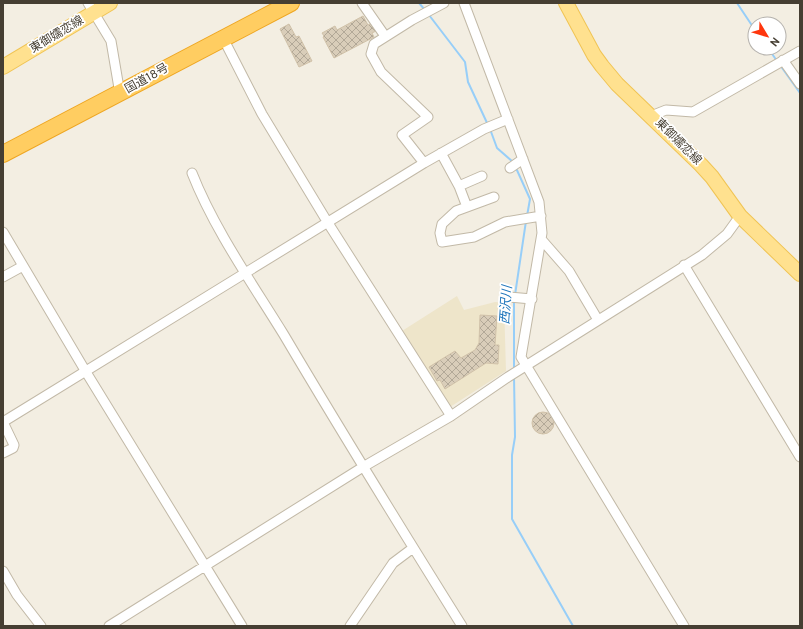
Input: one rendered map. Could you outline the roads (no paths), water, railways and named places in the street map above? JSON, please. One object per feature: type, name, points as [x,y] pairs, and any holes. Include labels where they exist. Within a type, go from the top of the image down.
[{"type":"highway","name":"国道18号","points":[[3,154],[291,3]]},
{"type":"main road","name":"東御嬬恋線","points":[[3,67],[91,8],[110,3]]},
{"type":"main road","name":"東御嬬恋線","points":[[566,3],[594,55],[617,84],[652,116],[712,177],[740,216],[800,274]]},
{"type":"street","points":[[362,3],[385,36]]},
{"type":"street","points":[[424,163],[402,135],[428,117],[381,72],[371,54],[374,44],[385,36],[444,3]]},
{"type":"street","points":[[464,3],[508,120],[521,161],[538,202],[541,216],[541,239],[521,357],[522,368],[684,626]]},
{"type":"street","points":[[91,8],[112,42],[120,94]]},
{"type":"street","points":[[223,38],[262,114],[328,223],[451,416]]},
{"type":"street","points":[[652,116],[657,112],[666,110],[693,112],[800,51]]},
{"type":"street","points":[[783,60],[800,84]]},
{"type":"street","points":[[3,454],[13,448],[14,445],[3,422],[424,163],[484,129],[508,120]]},
{"type":"street","points":[[441,153],[459,186],[467,207]]},
{"type":"street","points":[[510,168],[521,161]]},
{"type":"street","points":[[192,173],[202,198],[246,273],[462,626]]},
{"type":"street","points":[[459,186],[482,176]]},
{"type":"street","points":[[494,197],[456,211],[442,224],[440,233],[442,242],[474,238],[505,222],[541,216]]},
{"type":"street","points":[[109,626],[363,466],[451,416],[522,368],[702,255],[727,234],[740,216]]},
{"type":"street","points":[[3,232],[86,372],[242,626]]},
{"type":"street","points":[[541,239],[569,271],[598,320]]},
{"type":"street","points":[[684,265],[797,446],[800,457]]},
{"type":"street","points":[[3,277],[23,266]]},
{"type":"street","points":[[510,297],[532,299]]},
{"type":"street","points":[[350,626],[393,563],[413,548]]},
{"type":"street","points":[[3,571],[40,626]]},
{"type":"street","points":[[357,616],[357,626]]},
{"type":"waterway","name":"西沢川","points":[[419,3],[425,10]]},
{"type":"waterway","points":[[737,3],[747,18]]},
{"type":"waterway","name":"西沢川","points":[[429,15],[465,62],[468,82],[488,125]]},
{"type":"waterway","points":[[774,56],[777,61]]},
{"type":"waterway","points":[[780,65],[800,93]]},
{"type":"waterway","name":"西沢川","points":[[490,129],[497,148],[513,162]]},
{"type":"waterway","name":"西沢川","points":[[516,168],[530,199],[527,216]]},
{"type":"waterway","name":"西沢川","points":[[515,295],[526,221]]},
{"type":"waterway","name":"西沢川","points":[[514,300],[514,369]]},
{"type":"waterway","name":"西沢川","points":[[514,376],[515,437],[512,455],[512,519],[573,626]]}]
